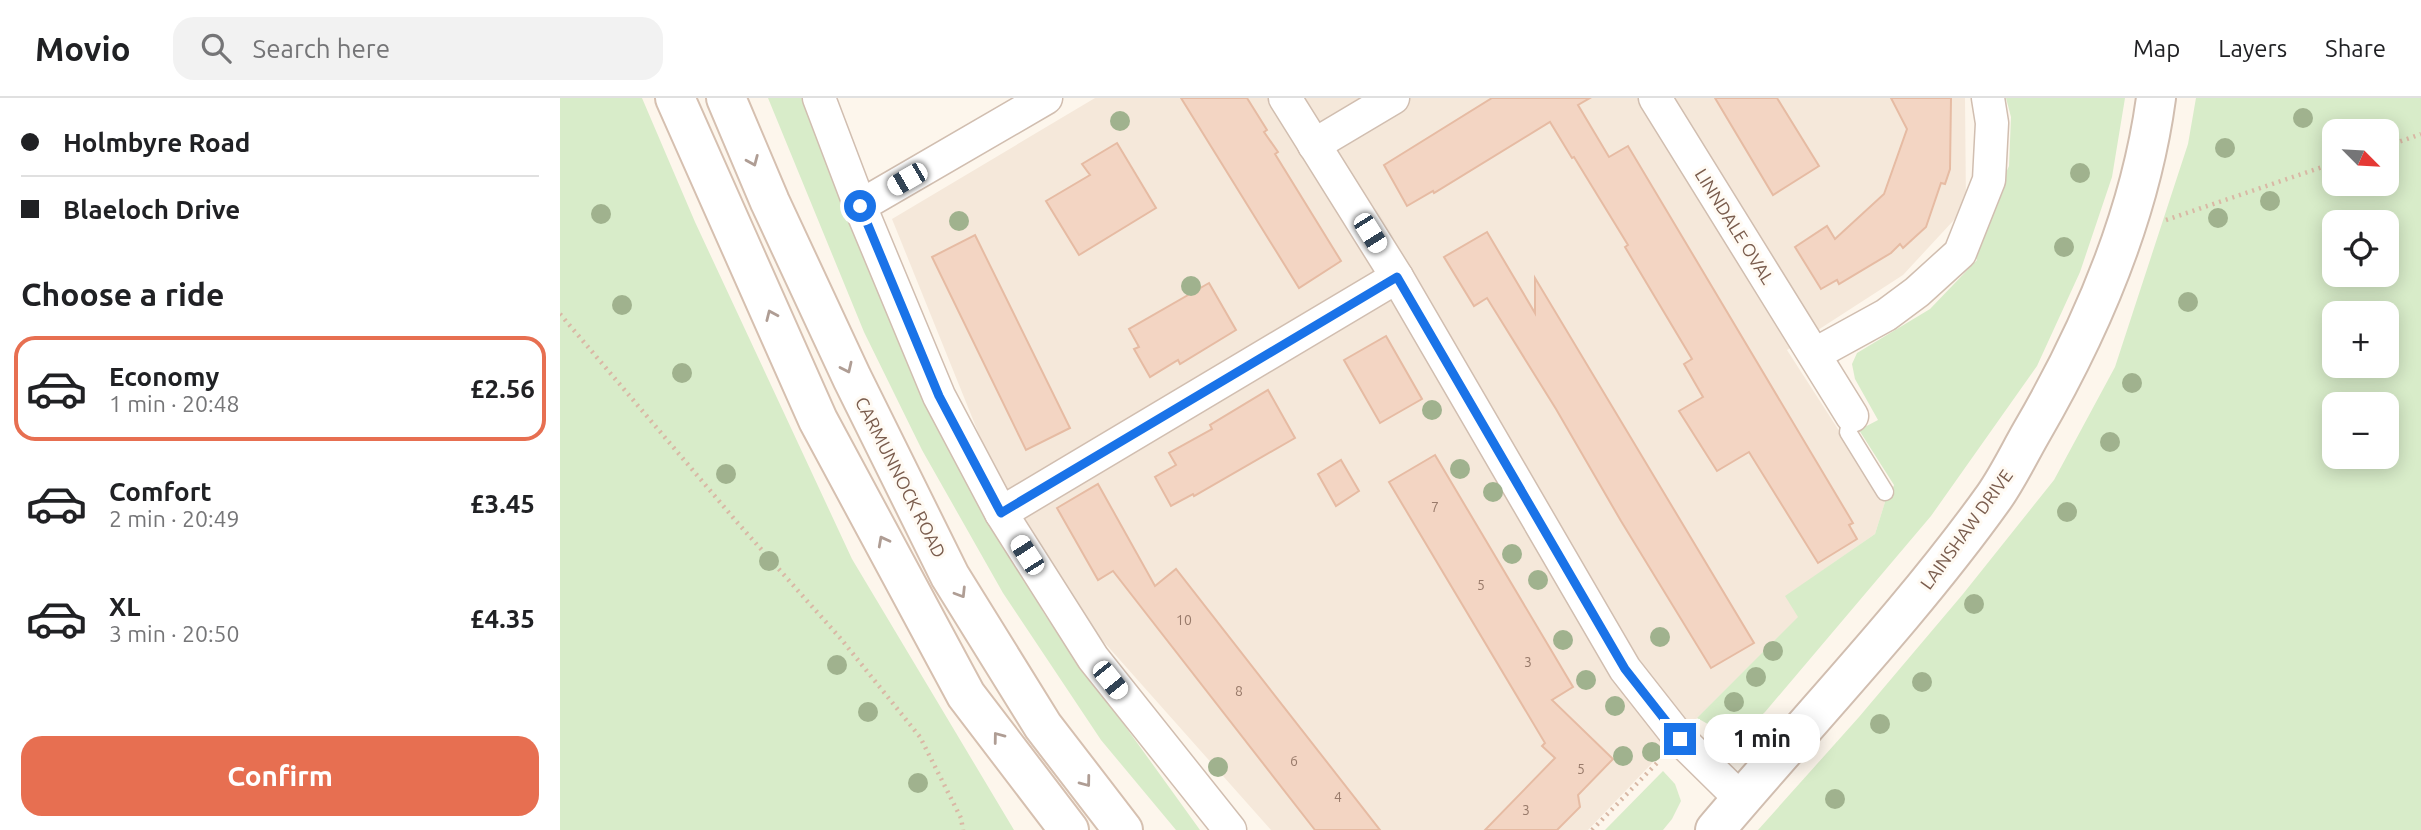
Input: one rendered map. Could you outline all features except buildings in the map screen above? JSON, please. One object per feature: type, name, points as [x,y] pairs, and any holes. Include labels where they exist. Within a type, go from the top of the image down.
[{"type":"main road","points":[[675,98],[818,421],[966,695],[1069,830]]},
{"type":"main road","name":"CARMUNNOCK ROAD","points":[[726,98],[770,202],[852,378],[950,576],[1042,726],[1123,830]]},
{"type":"main road","name":"LAINSHAW DRIVE","points":[[1715,830],[1916,596],[1995,496],[2067,372],[2126,234],[2157,98]]},
{"type":"street","points":[[819,98],[860,206],[939,396],[1001,513],[1093,658],[1230,830]]},
{"type":"street","points":[[860,206],[1045,98]]},
{"type":"street","points":[[1285,98],[1397,277],[1625,669],[1680,739],[1741,799]]},
{"type":"street","points":[[1314,145],[1393,98]]},
{"type":"street","name":"LINNDALE OVAL","points":[[1655,98],[1852,416]]},
{"type":"street","points":[[1815,354],[1886,315],[1917,292],[1959,253],[1989,180],[1992,123],[1988,98]]},
{"type":"street","points":[[1001,513],[1397,277]]},
{"type":"lane","points":[[1852,416],[1848,432],[1885,492]]},
{"type":"path","points":[[2399,142],[2421,134]]},
{"type":"path","points":[[2126,234],[2322,167]]},
{"type":"path","points":[[560,314],[841,639],[920,737],[961,818],[963,830]]},
{"type":"path","points":[[1592,830],[1680,739]]},
{"type":"shaded area","points":[[1095,98],[1965,98],[1966,207],[1903,275],[1787,350],[1885,502],[1875,534],[1786,596],[1799,617],[1588,830],[1271,830],[1095,632],[995,474],[892,219]]},
{"type":"green space","points":[[560,98],[642,98],[695,222],[852,559],[1014,830],[560,830]]},
{"type":"green space","points":[[768,98],[802,98],[891,324],[972,489],[1045,615],[1200,830],[1176,830],[1101,740],[1003,593],[922,450],[864,332]]},
{"type":"green space","points":[[2006,98],[2125,98],[2112,177],[2080,272],[2037,366],[1931,516],[1765,712],[1743,733],[1724,733],[1697,718],[1798,617],[1785,596],[1875,534],[1884,500],[1894,485],[1859,430],[1878,420],[1855,379],[1852,364],[1857,353],[1930,309],[1977,260],[1973,252],[1975,243],[2009,166],[2011,117]]},
{"type":"green space","points":[[2196,98],[2421,98],[2421,830],[1758,830],[1859,717],[1963,594],[2054,480],[2115,367],[2188,144]]},
{"type":"green space","points":[[1663,771],[1675,784],[1681,801],[1663,830],[1605,830]]},
{"type":"route","points":[[860,206],[939,396],[1001,513],[1397,277],[1625,669],[1680,739]]}]
